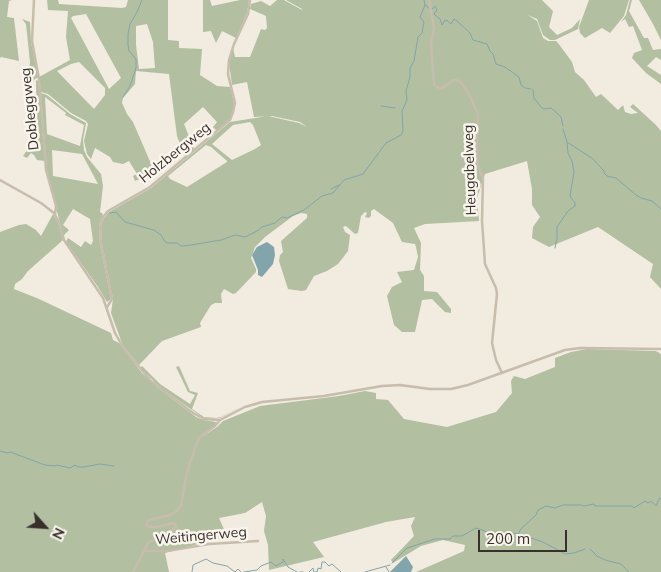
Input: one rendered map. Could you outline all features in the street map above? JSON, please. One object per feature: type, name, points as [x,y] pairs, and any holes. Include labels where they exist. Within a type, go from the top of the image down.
[{"type":"street","name":"Dobleggweg","points":[[34,0],[32,42],[39,79],[46,166],[56,206],[55,214],[64,240],[97,287],[107,307]]},
{"type":"street","name":"Holzbergweg","points":[[107,307],[112,299],[101,244],[100,226],[103,218],[108,211],[150,187],[230,120],[235,103],[228,73],[229,60],[248,14],[250,0]]},
{"type":"street","name":"Heugabelweg","points":[[429,0],[434,28],[431,42],[434,85],[442,88],[454,80],[460,81],[468,92],[478,114],[477,145],[478,165],[483,179],[482,221],[485,264],[497,291],[492,346],[502,373]]},
{"type":"street","points":[[0,180],[41,203],[55,214]]},
{"type":"street","points":[[107,307],[115,332],[122,346],[146,376],[196,416],[206,420],[220,420]]},
{"type":"street","points":[[133,572],[148,543],[174,529],[176,526],[174,523],[156,527],[146,525],[150,520],[176,512],[181,505],[186,472],[196,442],[220,420],[245,407],[262,402],[324,396],[394,385],[451,389],[565,350],[619,347],[661,349]]},
{"type":"street","name":"Weitingerweg","points":[[145,551],[167,551],[209,544],[258,541]]},
{"type":"green space","points":[[0,0],[12,0],[9,1],[7,17],[14,18],[19,61],[0,58]]},
{"type":"green space","points":[[47,0],[58,0],[59,4],[122,8],[126,7],[128,0],[168,0],[168,40],[179,41],[179,48],[202,49],[200,75],[217,86],[230,87],[234,103],[232,115],[217,131],[213,127],[217,122],[203,107],[184,124],[194,149],[185,157],[177,136],[169,74],[136,71],[135,84],[123,98],[122,103],[133,122],[155,173],[135,181],[133,176],[137,174],[129,161],[123,164],[113,162],[110,157],[95,148],[91,159],[87,154],[84,141],[88,124],[86,121],[71,113],[48,94],[41,92],[39,77],[70,60],[66,37],[68,11],[48,10]],"holes":[[[86,14],[121,78],[109,89],[71,18]],[[147,24],[153,42],[155,68],[139,69],[136,26]],[[79,62],[105,88],[105,95],[94,109],[57,71]]]},
{"type":"green space","points":[[203,0],[210,0],[212,6],[249,0],[247,13],[236,38],[222,31],[216,43],[211,31],[203,32]]},
{"type":"green space","points":[[277,0],[284,0],[302,10],[286,0],[542,0],[553,11],[549,27],[557,35],[572,28],[580,19],[578,29],[555,40],[550,40],[543,35],[537,19],[528,15],[537,21],[543,38],[558,43],[572,62],[575,72],[584,80],[596,97],[601,94],[618,110],[623,105],[625,112],[631,114],[638,113],[630,107],[633,104],[661,131],[661,289],[650,277],[653,264],[598,227],[549,247],[532,238],[533,227],[540,217],[532,205],[532,189],[527,161],[485,174],[477,198],[479,221],[425,224],[414,228],[421,243],[420,270],[424,276],[424,291],[437,292],[451,309],[451,313],[445,312],[432,299],[422,300],[415,332],[402,332],[394,325],[387,296],[392,287],[402,282],[397,272],[414,270],[418,257],[415,244],[402,242],[393,223],[374,209],[371,211],[369,218],[365,217],[367,213],[365,212],[361,216],[358,233],[355,234],[346,226],[343,227],[345,232],[350,235],[348,251],[338,264],[314,276],[306,290],[288,289],[279,261],[280,255],[283,252],[281,241],[307,218],[307,214],[301,213],[293,216],[255,247],[251,258],[256,272],[236,293],[233,294],[224,289],[221,294],[222,303],[211,305],[200,323],[201,327],[162,341],[139,365],[123,346],[111,313],[113,299],[102,244],[101,226],[109,212],[151,188],[230,122],[266,116],[254,117],[247,82],[232,85],[229,63],[233,48],[235,57],[250,57],[261,29],[265,30],[267,28],[266,16],[250,9],[251,4],[261,1],[270,6]],"holes":[[[269,116],[300,122],[307,127],[299,123]],[[250,122],[261,145],[255,149],[232,160],[212,144],[233,125]],[[206,145],[211,147],[227,162],[187,187],[170,179],[168,176]]]},
{"type":"green space","points":[[589,0],[629,0],[624,16],[610,33],[602,28],[585,38],[580,33],[579,27]]},
{"type":"green space","points":[[630,0],[632,0],[629,11],[644,38],[648,38],[653,50],[661,49],[661,60],[656,57],[647,66],[661,75],[661,84],[646,73],[632,58],[634,53],[642,50],[633,26],[629,27],[625,19],[621,22],[626,15]]},
{"type":"green space","points":[[639,0],[661,0],[661,40],[653,24]]},
{"type":"green space","points":[[22,19],[30,22],[31,42],[38,77],[31,82],[27,91],[30,62],[26,24]]},
{"type":"green space","points":[[36,80],[38,81],[40,93],[45,161],[37,160],[31,153],[27,158],[23,156],[29,147],[38,151],[35,132],[37,132]]},
{"type":"green space","points":[[41,93],[47,95],[70,114],[86,123],[83,140],[84,150],[87,157],[101,174],[103,186],[100,212],[103,214],[99,225],[100,244],[111,299],[107,302],[66,242],[68,238],[81,247],[85,241],[91,245],[93,241],[90,219],[73,209],[63,225],[69,230],[63,236],[47,170]],"holes":[[[45,97],[66,113],[65,115],[84,125],[80,146],[47,134]],[[52,150],[82,154],[98,184],[53,176]]]},
{"type":"green space","points":[[53,214],[58,222],[63,240],[15,284],[14,289],[111,333],[113,340],[119,343],[142,373],[156,386],[196,417],[216,422],[215,426],[201,435],[203,436],[223,421],[260,406],[365,391],[376,393],[376,399],[388,400],[404,419],[447,427],[496,412],[512,393],[511,381],[514,376],[525,379],[555,367],[555,358],[571,352],[587,349],[656,351],[661,354],[661,572],[416,572],[464,551],[465,545],[443,540],[421,546],[393,563],[391,560],[414,536],[411,526],[415,517],[386,522],[313,542],[324,557],[269,570],[268,545],[264,531],[266,516],[262,502],[245,513],[219,518],[227,536],[165,553],[169,572],[0,572],[0,232],[26,224],[36,230],[41,236]]},
{"type":"green space","points":[[142,366],[160,384],[190,404],[195,395],[188,392],[176,367],[179,366],[190,391],[198,393],[192,409],[204,417],[221,417],[249,403],[220,418],[208,419],[202,417],[161,388],[140,368]]},
{"type":"water","points":[[267,242],[274,247],[275,255],[273,264],[262,277],[258,275],[252,255],[257,247]]},
{"type":"water","points":[[406,556],[413,567],[411,572],[390,572]]},
{"type":"waterway","points":[[123,97],[130,86],[136,68],[136,59],[129,51],[128,34],[130,24],[142,0]]},
{"type":"waterway","points":[[424,0],[425,5],[429,8],[432,9],[435,6],[437,10],[434,14],[440,19],[442,25],[445,20],[451,24],[454,19],[457,21],[470,33],[473,40],[487,44],[496,64],[505,67],[519,77],[521,85],[531,89]]},
{"type":"waterway","points":[[110,213],[116,212],[125,222],[154,230],[161,235],[165,242],[177,243],[181,246],[221,240],[235,235],[245,237],[262,227],[275,223],[282,217],[287,218],[304,210],[322,196],[333,193],[344,180],[363,174],[386,143],[401,135],[403,131],[402,111],[407,100],[406,91],[410,77],[410,68],[414,61],[418,37],[422,33],[424,22],[420,17],[425,5]]},
{"type":"waterway","points":[[533,90],[534,98],[541,107],[544,109],[551,108],[557,113],[561,117],[563,126]]},
{"type":"waterway","points":[[381,106],[395,108]]},
{"type":"waterway","points":[[563,129],[567,142],[593,159],[607,176],[616,178],[636,195],[652,201],[661,209]]},
{"type":"waterway","points":[[555,248],[557,227],[568,211],[575,206],[570,196],[574,172],[567,143]]},
{"type":"waterway","points":[[331,189],[339,185]]},
{"type":"waterway","points":[[0,451],[10,452],[45,465],[70,468],[75,465],[78,467],[100,464],[114,466]]},
{"type":"waterway","points":[[392,563],[407,548],[435,539],[450,539],[453,536],[462,536],[476,528],[485,531],[492,537],[507,536],[512,533],[518,534],[536,515],[538,510],[546,506],[555,508],[563,505],[584,506],[594,504],[595,506],[632,506],[634,508],[645,501],[648,503],[651,501],[656,506],[661,498]]},
{"type":"waterway","points":[[519,534],[543,542],[565,554],[585,549]]},
{"type":"waterway","points":[[590,549],[597,556],[605,560],[621,564],[629,572]]},
{"type":"waterway","points":[[192,572],[193,565],[206,559],[213,563],[227,566],[235,572],[238,569],[241,572]]},
{"type":"waterway","points":[[244,572],[257,570],[271,562],[276,566],[283,562],[283,559],[288,567],[297,572]]},
{"type":"waterway","points":[[309,572],[313,568],[314,572],[317,572],[318,568],[321,569],[322,562],[329,566],[332,564],[341,572]]},
{"type":"waterway","points":[[365,572],[390,565]]},
{"type":"waterway","points":[[386,567],[389,572]]}]
